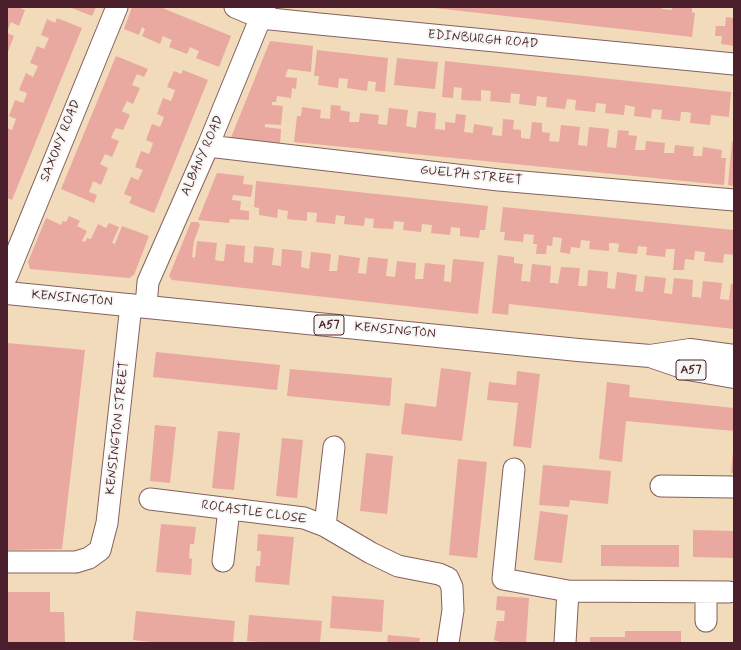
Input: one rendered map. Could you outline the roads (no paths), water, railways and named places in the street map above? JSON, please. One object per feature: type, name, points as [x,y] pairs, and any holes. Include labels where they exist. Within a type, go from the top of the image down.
[{"type":"main road","name":"KENSINGTON","points":[[7,293],[650,356],[690,350],[734,356]]},
{"type":"main road","name":"A57","points":[[650,356],[688,369],[734,377]]},
{"type":"street","name":"SAXONY ROAD","points":[[7,276],[117,7]]},
{"type":"street","name":"EDINBURGH ROAD","points":[[235,7],[263,12],[734,64]]},
{"type":"street","name":"ALBANY ROAD","points":[[139,306],[148,282],[208,146],[263,12]]},
{"type":"street","name":"GUELPH STREET","points":[[208,146],[499,180],[734,200]]},
{"type":"street","name":"KENSINGTON STREET","points":[[7,562],[76,562],[89,558],[100,550],[107,524],[139,306]]},
{"type":"street","points":[[325,526],[334,447]]},
{"type":"street","points":[[514,469],[503,579],[568,590],[729,592]]},
{"type":"street","points":[[661,486],[734,488]]},
{"type":"street","name":"ROCASTLE CLOSE","points":[[150,499],[304,518],[325,526],[371,553],[398,566],[439,574],[448,578],[452,587],[452,602],[448,643]]},
{"type":"street","points":[[223,561],[229,509]]},
{"type":"street","points":[[565,643],[568,590]]},
{"type":"street","points":[[697,592],[706,621]]}]
